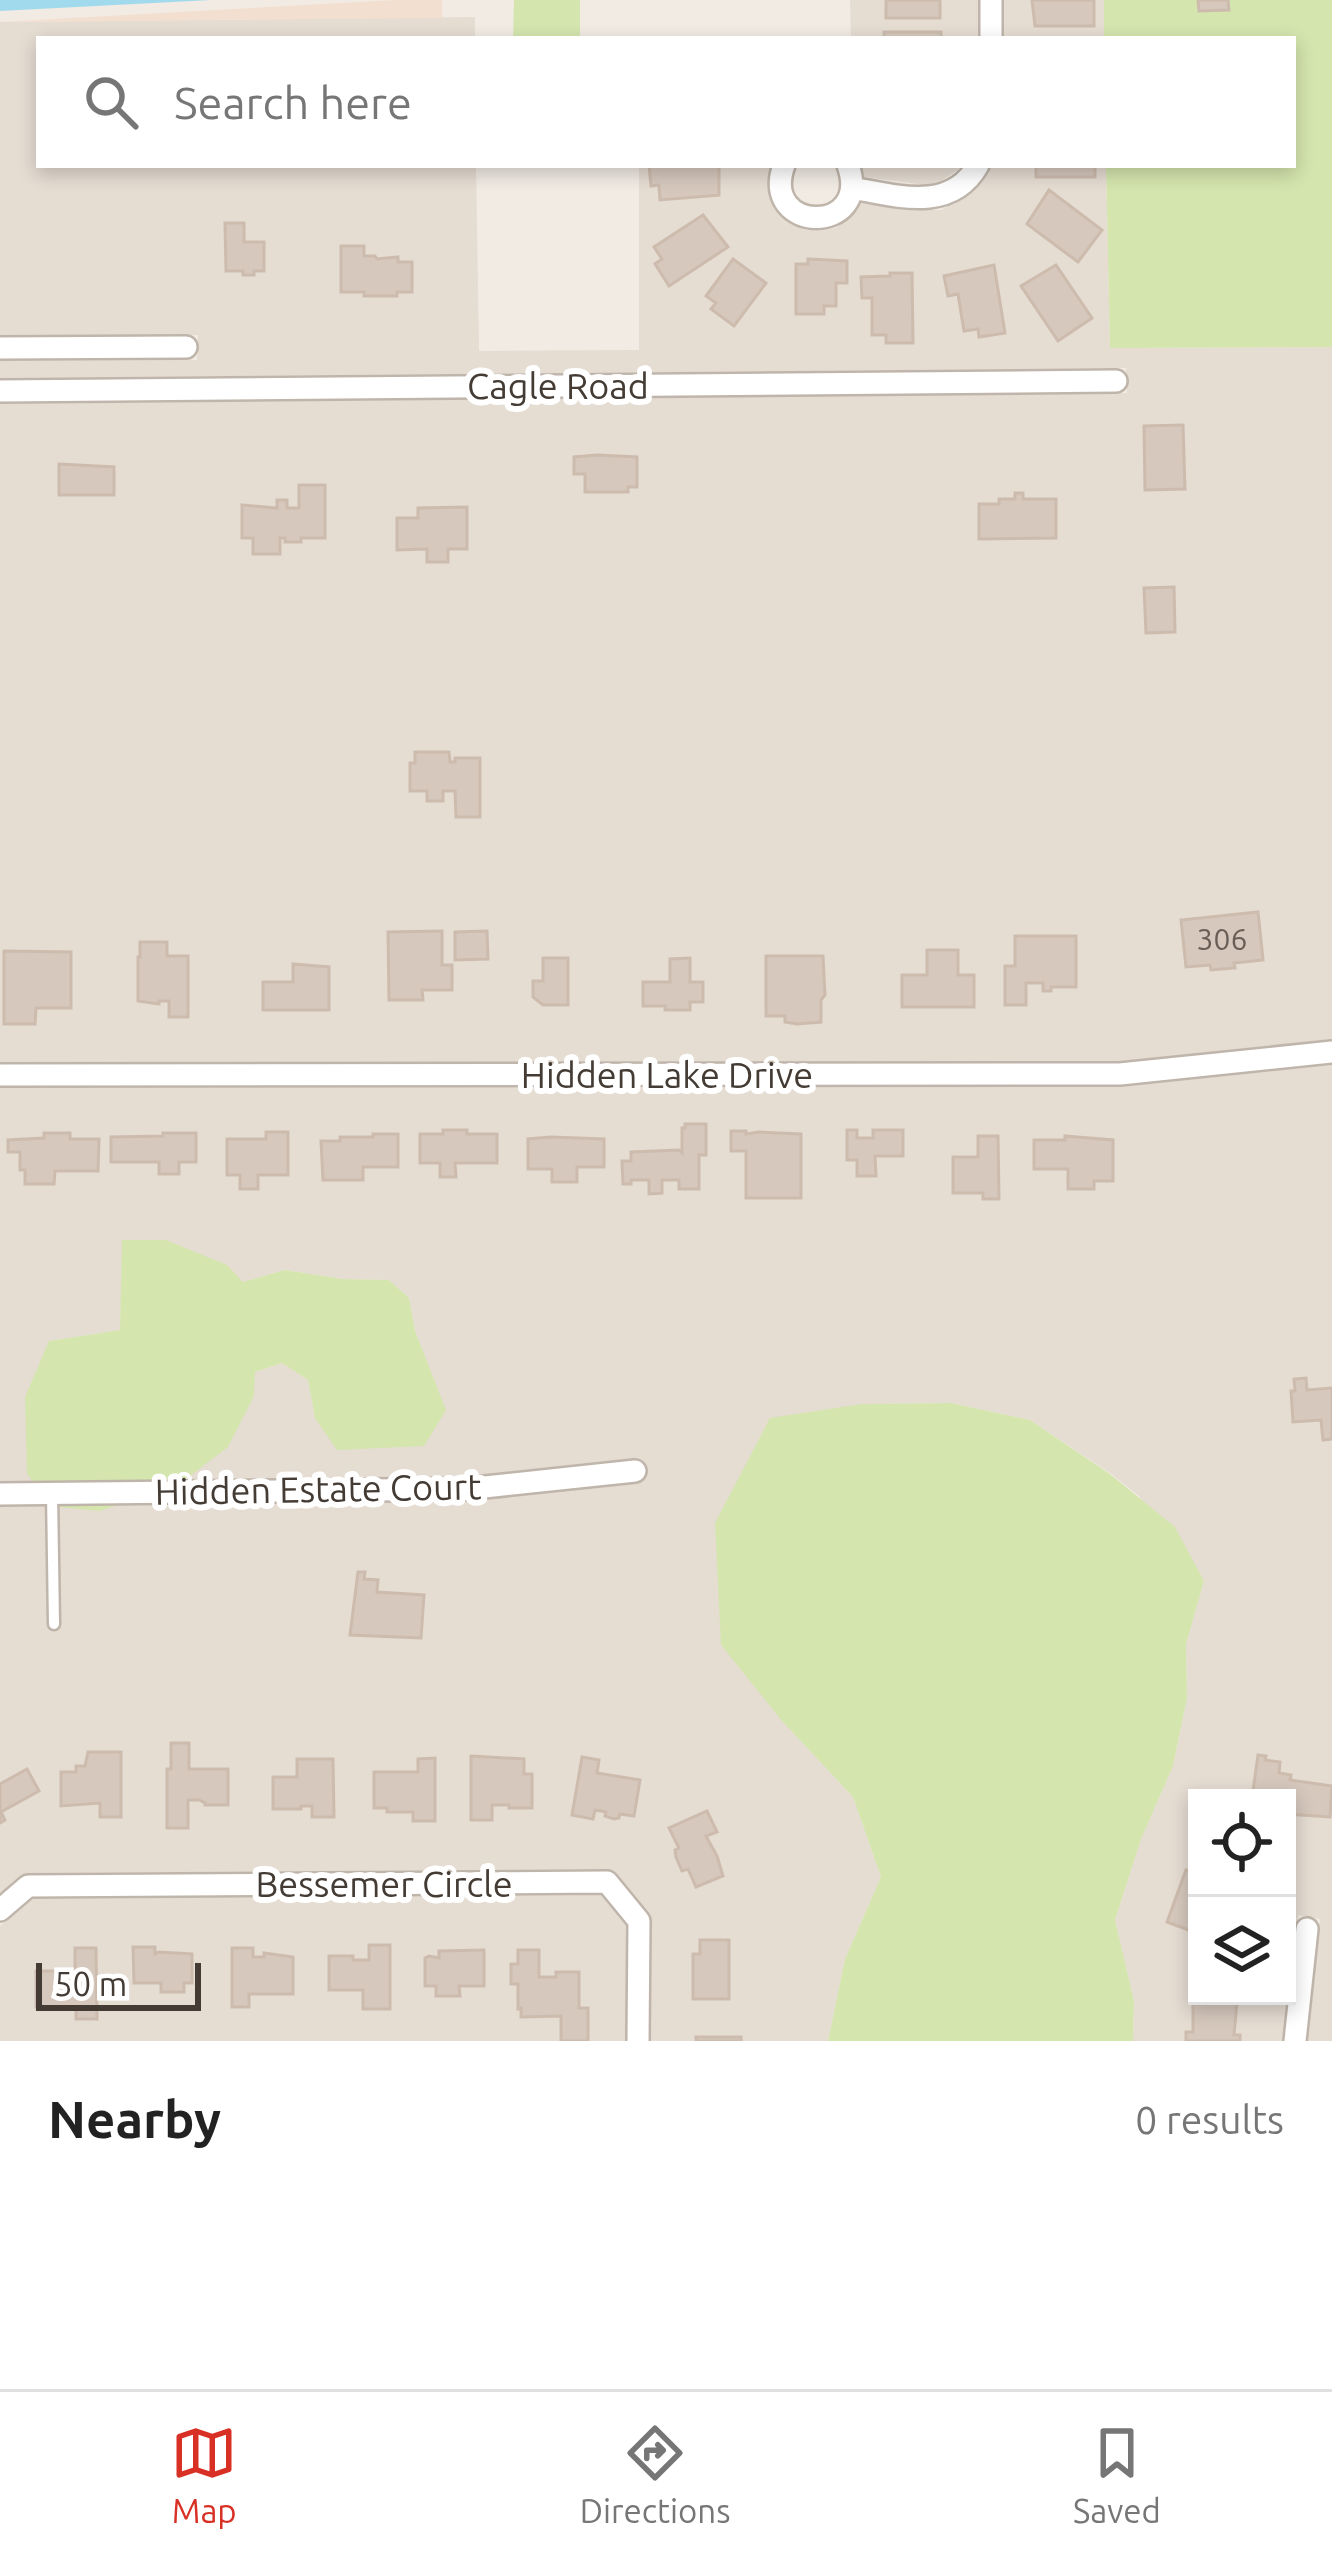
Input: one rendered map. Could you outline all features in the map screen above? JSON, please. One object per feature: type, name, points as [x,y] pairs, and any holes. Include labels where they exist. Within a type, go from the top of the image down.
[{"type":"street","points":[[991,0],[991,36]]},
{"type":"street","points":[[783,168],[780,181],[786,204],[806,218],[830,216],[848,200],[852,188],[849,168]]},
{"type":"street","points":[[852,188],[936,199],[970,178],[976,168]]},
{"type":"street","points":[[0,348],[186,347]]},
{"type":"street","name":"Cagle Road","points":[[0,391],[1116,381]]},
{"type":"street","name":"Hidden Lake Drive","points":[[0,1075],[1120,1074],[1332,1052]]},
{"type":"street","name":"Hidden Estate Court","points":[[0,1494],[466,1489],[635,1471]]},
{"type":"street","name":"Bessemer Circle","points":[[0,1910],[28,1886],[607,1882],[639,1921],[638,2041]]},
{"type":"street","points":[[1295,2041],[1307,1929]]},
{"type":"lane","points":[[52,1493],[54,1624]]},
{"type":"shaded area","points":[[442,0],[442,18],[0,22]]},
{"type":"shaded area","points":[[850,0],[979,0],[979,36],[851,36]]},
{"type":"shaded area","points":[[1002,0],[1104,0],[1104,36],[1002,36]]},
{"type":"shaded area","points":[[475,17],[475,36],[36,36],[36,168],[476,168],[479,351],[639,350],[639,168],[771,168],[770,194],[779,213],[791,224],[820,231],[836,228],[860,203],[941,210],[976,189],[990,168],[1106,168],[1110,348],[1332,347],[1332,1039],[1120,1062],[0,1062],[0,404],[1127,393],[1126,368],[0,378],[0,361],[197,360],[198,335],[0,335],[0,22]]},
{"type":"shaded area","points":[[861,168],[960,168],[934,186],[864,177]]},
{"type":"shaded area","points":[[1332,1065],[1332,2041],[1306,2041],[1320,1919],[1298,1915],[1296,1932],[1296,1789],[1188,1789],[1188,2005],[1287,2005],[1283,2041],[1133,2041],[1134,2001],[1115,1920],[1141,1839],[1173,1766],[1187,1698],[1186,1644],[1204,1581],[1139,1496],[1110,1473],[1030,1420],[951,1403],[862,1404],[782,1721],[853,1797],[881,1877],[845,1959],[828,2041],[650,2041],[650,1921],[615,1873],[606,1869],[28,1873],[0,1893],[0,1088],[1120,1087]],"holes":[[[123,1240],[243,1282],[285,1270],[389,1280],[409,1298],[415,1331],[446,1411],[315,1418],[308,1380],[282,1363],[255,1372],[49,1341],[120,1330]]]},
{"type":"shaded area","points":[[602,1895],[628,1926],[627,2041],[0,2041],[0,1926],[32,1899]]},
{"type":"green space","points":[[514,0],[580,0],[580,36],[513,36]]},
{"type":"green space","points":[[1104,0],[1332,0],[1332,347],[1110,348],[1106,168],[1296,168],[1296,36],[1104,36]]},
{"type":"green space","points":[[122,1240],[166,1240],[227,1265],[243,1282],[285,1270],[389,1280],[409,1298],[415,1331],[446,1410],[424,1446],[337,1450],[315,1418],[308,1380],[282,1363],[255,1372],[254,1396],[228,1447],[178,1485],[100,1511],[48,1506],[27,1473],[25,1397],[49,1341],[120,1330]]},
{"type":"green space","points":[[951,1403],[1030,1420],[1110,1474],[1175,1527],[1204,1581],[1186,1644],[1187,1698],[1173,1766],[1141,1839],[1115,1920],[1134,2001],[1133,2041],[828,2041],[845,1959],[881,1877],[853,1797],[782,1721],[721,1645],[715,1523],[770,1418],[862,1404]]},
{"type":"water","points":[[0,0],[211,0],[0,11]]},
{"type":"building","points":[[886,0],[940,0],[940,18],[886,18]]},
{"type":"building","points":[[1032,0],[1094,0],[1094,26],[1035,26]]},
{"type":"building","points":[[1198,0],[1228,0],[1229,10],[1199,11]]},
{"type":"building","points":[[884,32],[941,32],[941,36],[884,36]]},
{"type":"building","points":[[649,168],[719,168],[719,195],[660,200],[659,185],[651,186]]},
{"type":"building","points":[[1036,168],[1095,168],[1095,177],[1036,177]]},
{"type":"building","points":[[1049,190],[1102,230],[1078,262],[1027,224]]},
{"type":"building","points":[[703,215],[728,247],[669,286],[655,264],[662,259],[654,247]]},
{"type":"building","points":[[225,223],[244,223],[244,242],[264,242],[264,271],[243,275],[243,271],[226,271]]},
{"type":"building","points":[[341,246],[364,246],[364,256],[412,262],[412,292],[364,296],[364,292],[341,292]]},
{"type":"building","points":[[733,259],[766,283],[734,326],[711,309],[716,303],[706,296]]},
{"type":"building","points":[[808,259],[847,261],[847,283],[836,283],[836,306],[824,306],[824,314],[796,314],[796,264],[808,264]]},
{"type":"building","points":[[994,265],[1005,333],[979,337],[978,329],[964,331],[958,294],[948,296],[944,276]]},
{"type":"building","points":[[1056,265],[1092,318],[1058,341],[1021,286]]},
{"type":"building","points":[[912,273],[913,343],[886,343],[886,335],[872,335],[872,298],[862,298],[861,277]]},
{"type":"building","points":[[1183,425],[1185,489],[1145,490],[1144,426]]},
{"type":"building","points":[[574,457],[637,457],[637,487],[628,487],[628,492],[585,492],[585,474],[574,474]]},
{"type":"building","points":[[59,464],[114,467],[114,495],[59,495]]},
{"type":"building","points":[[299,485],[325,485],[325,538],[285,542],[280,538],[280,554],[253,554],[253,538],[242,538],[242,505],[277,508],[277,500],[287,500],[287,508],[299,508]]},
{"type":"building","points":[[1015,493],[1023,493],[1023,499],[1056,499],[1056,538],[979,539],[979,504],[999,504],[999,499],[1015,499]]},
{"type":"building","points":[[467,507],[467,549],[448,549],[448,562],[427,562],[427,549],[397,550],[397,518],[418,518],[418,508]]},
{"type":"building","points":[[1174,587],[1175,632],[1146,633],[1144,588]]},
{"type":"building","points":[[415,752],[449,752],[450,762],[480,758],[480,817],[456,817],[455,791],[443,791],[443,801],[427,801],[427,791],[410,791]]},
{"type":"building","points":[[1258,912],[1263,960],[1234,963],[1235,968],[1186,967],[1181,920]]},
{"type":"building","points":[[442,931],[442,965],[452,965],[452,990],[422,990],[423,1000],[389,1000],[388,932]]},
{"type":"building","points":[[487,931],[488,959],[455,960],[455,932]]},
{"type":"building","points":[[1015,936],[1076,936],[1076,987],[1043,991],[1043,983],[1026,983],[1026,1005],[1005,1005],[1005,966],[1015,966]]},
{"type":"building","points":[[140,942],[167,942],[167,956],[188,956],[188,1017],[169,1017],[169,1001],[138,1001]]},
{"type":"building","points":[[927,950],[958,950],[958,975],[974,975],[974,1007],[902,1007],[902,975],[927,975]]},
{"type":"building","points":[[4,951],[71,952],[71,1008],[36,1008],[35,1024],[4,1024]]},
{"type":"building","points":[[766,956],[823,956],[821,1022],[797,1024],[785,1022],[785,1016],[766,1016]]},
{"type":"building","points":[[543,958],[568,958],[568,1005],[543,1005],[533,997],[533,981],[543,981]]},
{"type":"building","points":[[690,958],[690,982],[703,982],[703,1002],[690,1002],[690,1010],[643,1006],[643,982],[670,982],[670,959]]},
{"type":"building","points":[[293,964],[329,967],[329,1010],[263,1010],[263,982],[293,982]]},
{"type":"building","points":[[685,1124],[706,1124],[706,1155],[699,1155],[699,1189],[679,1189],[679,1180],[662,1180],[662,1193],[649,1194],[649,1180],[623,1184],[622,1161],[631,1161],[631,1152],[682,1153]]},
{"type":"building","points":[[443,1130],[497,1134],[497,1163],[455,1163],[456,1177],[440,1177],[440,1163],[420,1163],[420,1134],[443,1134]]},
{"type":"building","points":[[847,1130],[857,1130],[857,1138],[873,1138],[873,1130],[903,1130],[903,1156],[875,1156],[876,1176],[857,1176],[857,1160],[847,1160]]},
{"type":"building","points":[[731,1131],[801,1134],[801,1198],[746,1198],[746,1151],[731,1151]]},
{"type":"building","points":[[266,1132],[288,1132],[288,1175],[258,1175],[258,1189],[240,1189],[240,1175],[227,1175],[227,1139],[266,1139]]},
{"type":"building","points":[[44,1133],[99,1139],[98,1171],[55,1171],[54,1184],[25,1184],[20,1152],[8,1152],[8,1140],[44,1138]]},
{"type":"building","points":[[196,1133],[196,1162],[179,1162],[179,1174],[159,1174],[159,1162],[111,1162],[111,1137]]},
{"type":"building","points":[[398,1134],[398,1167],[363,1167],[363,1180],[323,1180],[321,1141]]},
{"type":"building","points":[[978,1136],[998,1136],[999,1199],[983,1199],[983,1193],[953,1193],[953,1157],[978,1157]]},
{"type":"building","points":[[1065,1136],[1113,1140],[1113,1181],[1094,1181],[1094,1189],[1068,1189],[1068,1169],[1034,1169],[1034,1140],[1065,1140]]},
{"type":"building","points":[[528,1139],[604,1139],[604,1167],[577,1167],[577,1182],[552,1182],[552,1169],[528,1169]]},
{"type":"building","points":[[1306,1378],[1307,1390],[1332,1388],[1332,1439],[1323,1440],[1321,1420],[1293,1422],[1294,1379]]},
{"type":"building","points":[[358,1572],[365,1572],[364,1579],[378,1580],[377,1592],[424,1595],[421,1638],[350,1635]]},
{"type":"building","points":[[171,1743],[189,1743],[189,1769],[228,1769],[228,1805],[188,1800],[188,1828],[167,1828]]},
{"type":"building","points":[[88,1752],[121,1752],[121,1817],[100,1817],[100,1803],[61,1806],[61,1772],[76,1772],[76,1766],[85,1766]]},
{"type":"building","points":[[1258,1755],[1266,1756],[1265,1760],[1280,1762],[1279,1773],[1291,1775],[1290,1780],[1332,1786],[1330,1817],[1296,1815],[1296,1789],[1253,1789]]},
{"type":"building","points":[[471,1756],[524,1759],[524,1774],[532,1774],[532,1808],[492,1805],[492,1820],[471,1820]]},
{"type":"building","points":[[582,1757],[599,1760],[597,1773],[640,1780],[634,1816],[620,1814],[614,1819],[595,1810],[593,1819],[572,1815]]},
{"type":"building","points":[[435,1758],[435,1821],[413,1821],[413,1812],[374,1808],[374,1772],[418,1772],[418,1759]]},
{"type":"building","points":[[297,1759],[333,1759],[334,1817],[312,1817],[312,1806],[273,1809],[273,1777],[297,1777]]},
{"type":"building","points":[[27,1769],[39,1791],[1,1812],[5,1820],[0,1823],[0,1784]]},
{"type":"building","points":[[707,1811],[717,1832],[706,1836],[723,1876],[696,1887],[688,1869],[682,1871],[675,1850],[679,1848],[669,1828]]},
{"type":"building","points":[[1186,1870],[1188,1871],[1188,1930],[1167,1922]]},
{"type":"building","points":[[700,1940],[729,1940],[729,1999],[693,1999],[693,1954],[700,1954]]},
{"type":"building","points":[[369,1945],[390,1945],[390,2009],[363,2009],[363,1990],[329,1990],[329,1956],[369,1960]]},
{"type":"building","points":[[133,1947],[155,1947],[155,1954],[192,1954],[192,1983],[184,1983],[184,1992],[161,1992],[161,1983],[134,1983]]},
{"type":"building","points":[[75,1948],[96,1948],[97,2019],[76,2019],[76,2007],[36,2007],[36,1971],[75,1976]]},
{"type":"building","points":[[232,1948],[253,1948],[253,1957],[264,1957],[264,1953],[293,1957],[293,1994],[249,1994],[249,2007],[232,2007]]},
{"type":"building","points":[[484,1950],[484,1986],[459,1986],[460,1996],[436,1996],[436,1986],[425,1986],[425,1958],[439,1958],[439,1951]]},
{"type":"building","points":[[518,1950],[539,1950],[539,1977],[579,1972],[579,2008],[588,2008],[588,2041],[561,2041],[561,2016],[521,2017],[518,1984],[511,1984],[511,1964],[518,1964]]},
{"type":"building","points":[[1193,2005],[1237,2005],[1234,2035],[1240,2035],[1240,2041],[1186,2041],[1186,2032],[1193,2032]]},
{"type":"building","points":[[696,2037],[741,2037],[741,2041],[696,2041]]}]
